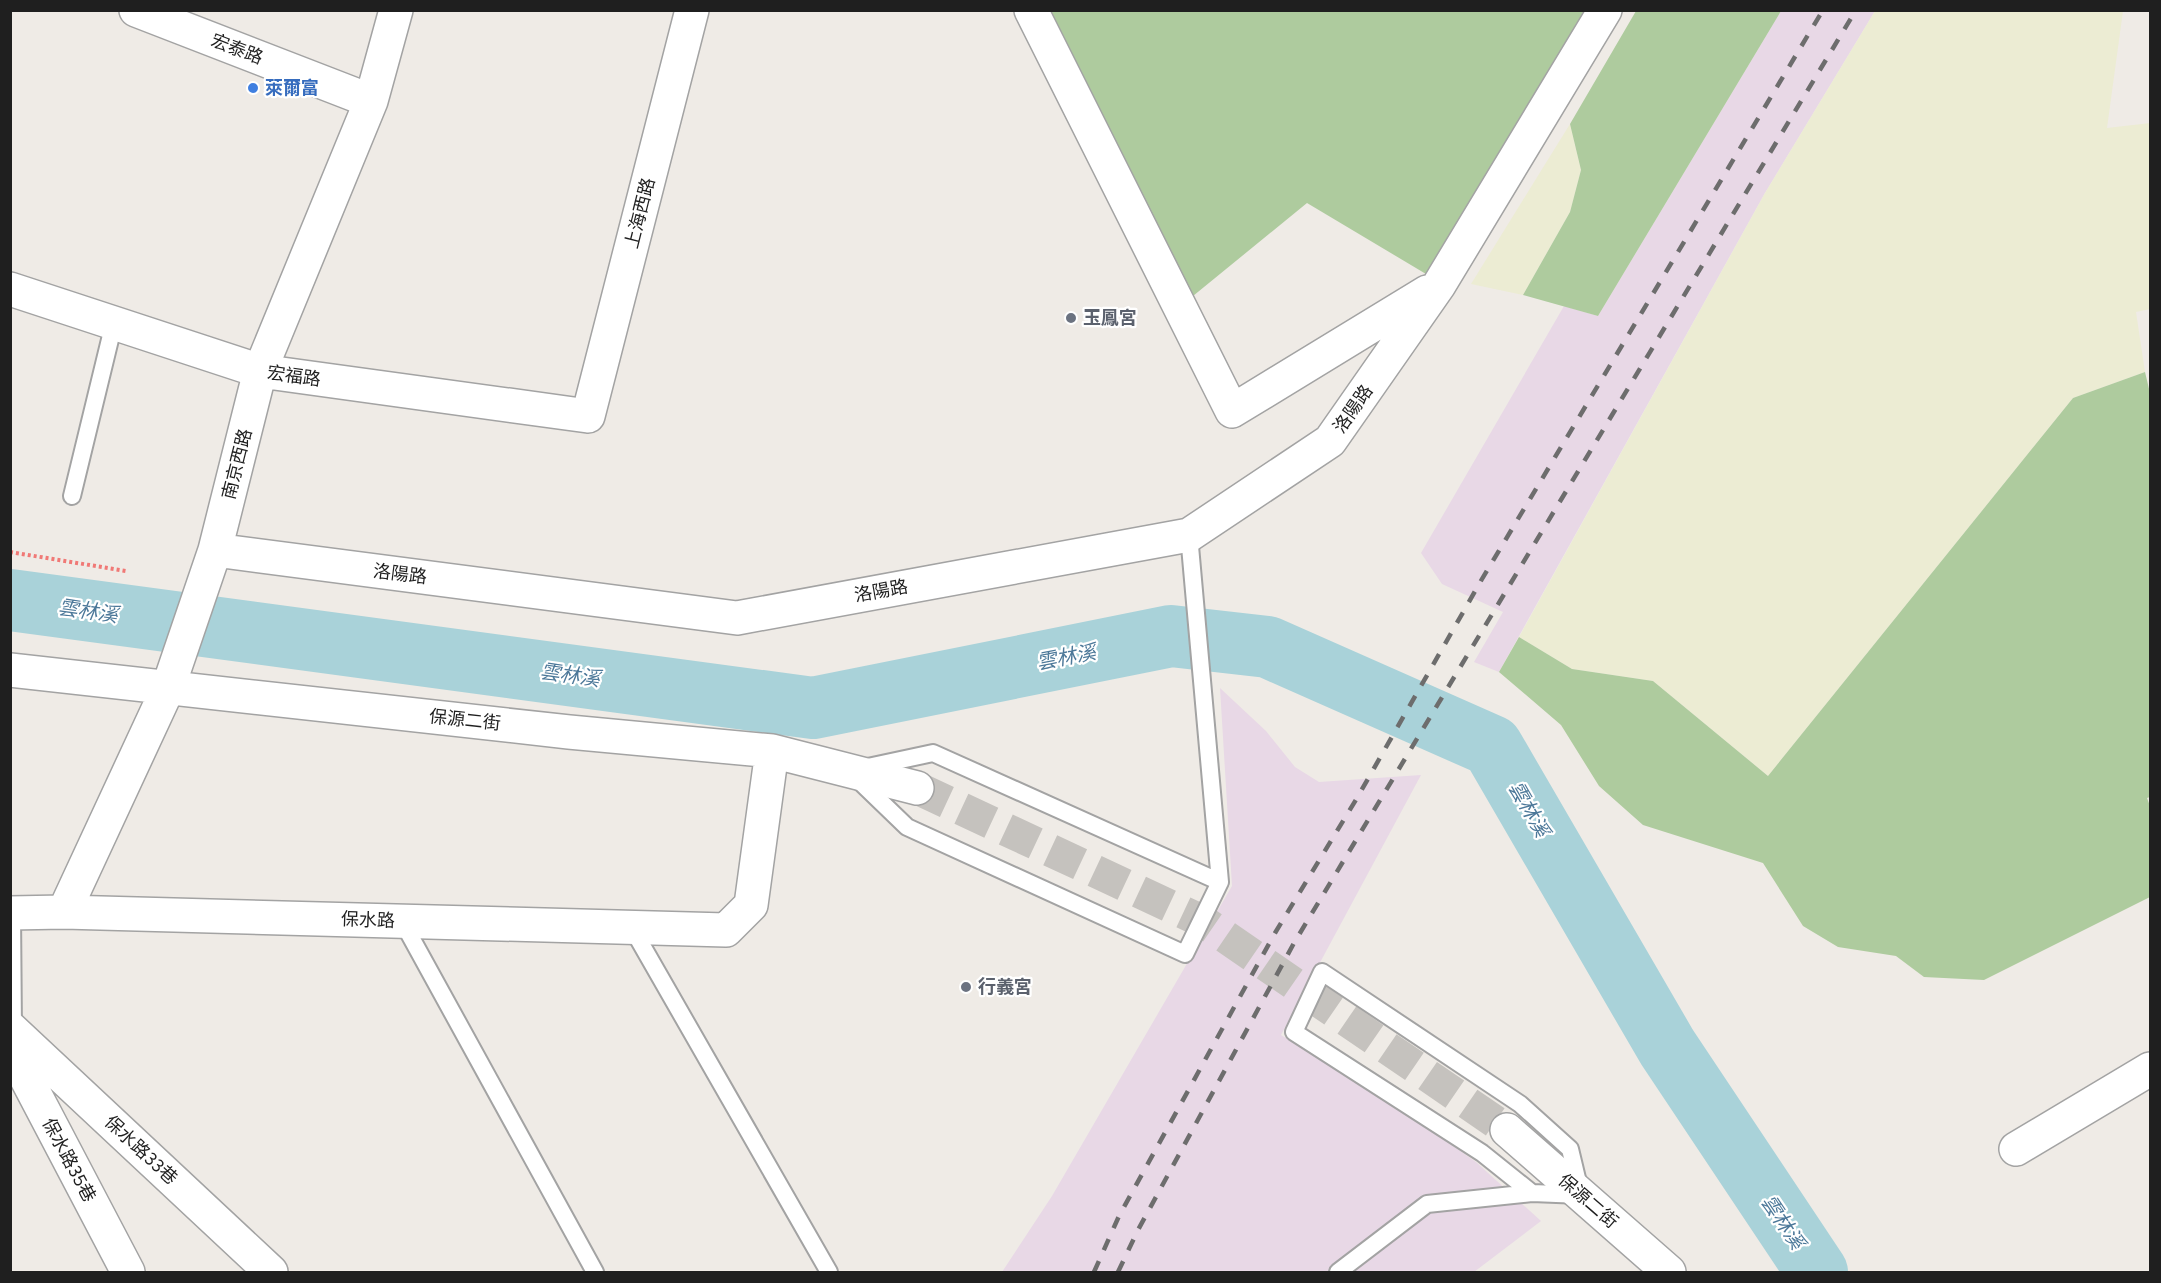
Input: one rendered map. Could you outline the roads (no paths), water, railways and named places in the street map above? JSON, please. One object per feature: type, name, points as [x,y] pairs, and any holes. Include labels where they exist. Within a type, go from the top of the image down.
[{"type":"street","name":"宏泰路","points":[[136,10],[371,101]]},
{"type":"street","name":"南京西路","points":[[64,912],[171,678],[211,562],[260,371],[371,101],[396,10]]},
{"type":"street","name":"上海西路","points":[[588,416],[692,10]]},
{"type":"street","name":"洛陽路","points":[[1031,10],[1233,411],[1439,285]]},
{"type":"street","name":"洛陽路","points":[[211,562],[737,618],[1189,535],[1330,441],[1439,285],[1605,10]]},
{"type":"street","name":"宏福路","points":[[10,289],[260,371],[588,416]]},
{"type":"street","name":"保源二街","points":[[10,670],[171,678],[772,751],[917,788]]},
{"type":"street","name":"保水路","points":[[11,913],[64,912],[726,930],[752,905],[772,751]]},
{"type":"street","name":"保水路35巷","points":[[11,1035],[128,1272]]},
{"type":"street","name":"保水路33巷","points":[[11,1035],[271,1272]]},
{"type":"street","points":[[2016,1149],[2151,1069]]},
{"type":"street","name":"保源二街","points":[[1507,1130],[1669,1272]]},
{"type":"lane","points":[[72,496],[114,323]]},
{"type":"lane","points":[[849,771],[907,827],[1185,954],[1220,882],[1189,535]]},
{"type":"lane","points":[[849,771],[933,753],[1220,882]]},
{"type":"lane","points":[[11,913],[11,1035]]},
{"type":"lane","points":[[402,921],[595,1272]]},
{"type":"lane","points":[[632,928],[830,1272]]},
{"type":"lane","points":[[1338,1272],[1427,1204],[1532,1193],[1581,1195],[1570,1149],[1520,1104],[1322,972],[1294,1032],[1482,1153],[1532,1193]]},
{"type":"waterway","name":"雲林溪","points":[[10,600],[813,708],[1171,636],[1268,647],[1492,746],[1667,1047],[1817,1272]]},
{"type":"tunnel","points":[[917,788],[1204,922],[1507,1130]]},
{"type":"railway","points":[[1094,1272],[1119,1216],[1275,933],[1357,798],[1482,579],[1823,10]]},
{"type":"railway","points":[[1118,1272],[1138,1230],[1294,943],[1856,10]]},
{"type":"place","name":"萊爾富","points":[[253,88]]},
{"type":"place","name":"玉鳳宮","points":[[1071,318]]},
{"type":"place","name":"行義宮","points":[[966,987]]}]
